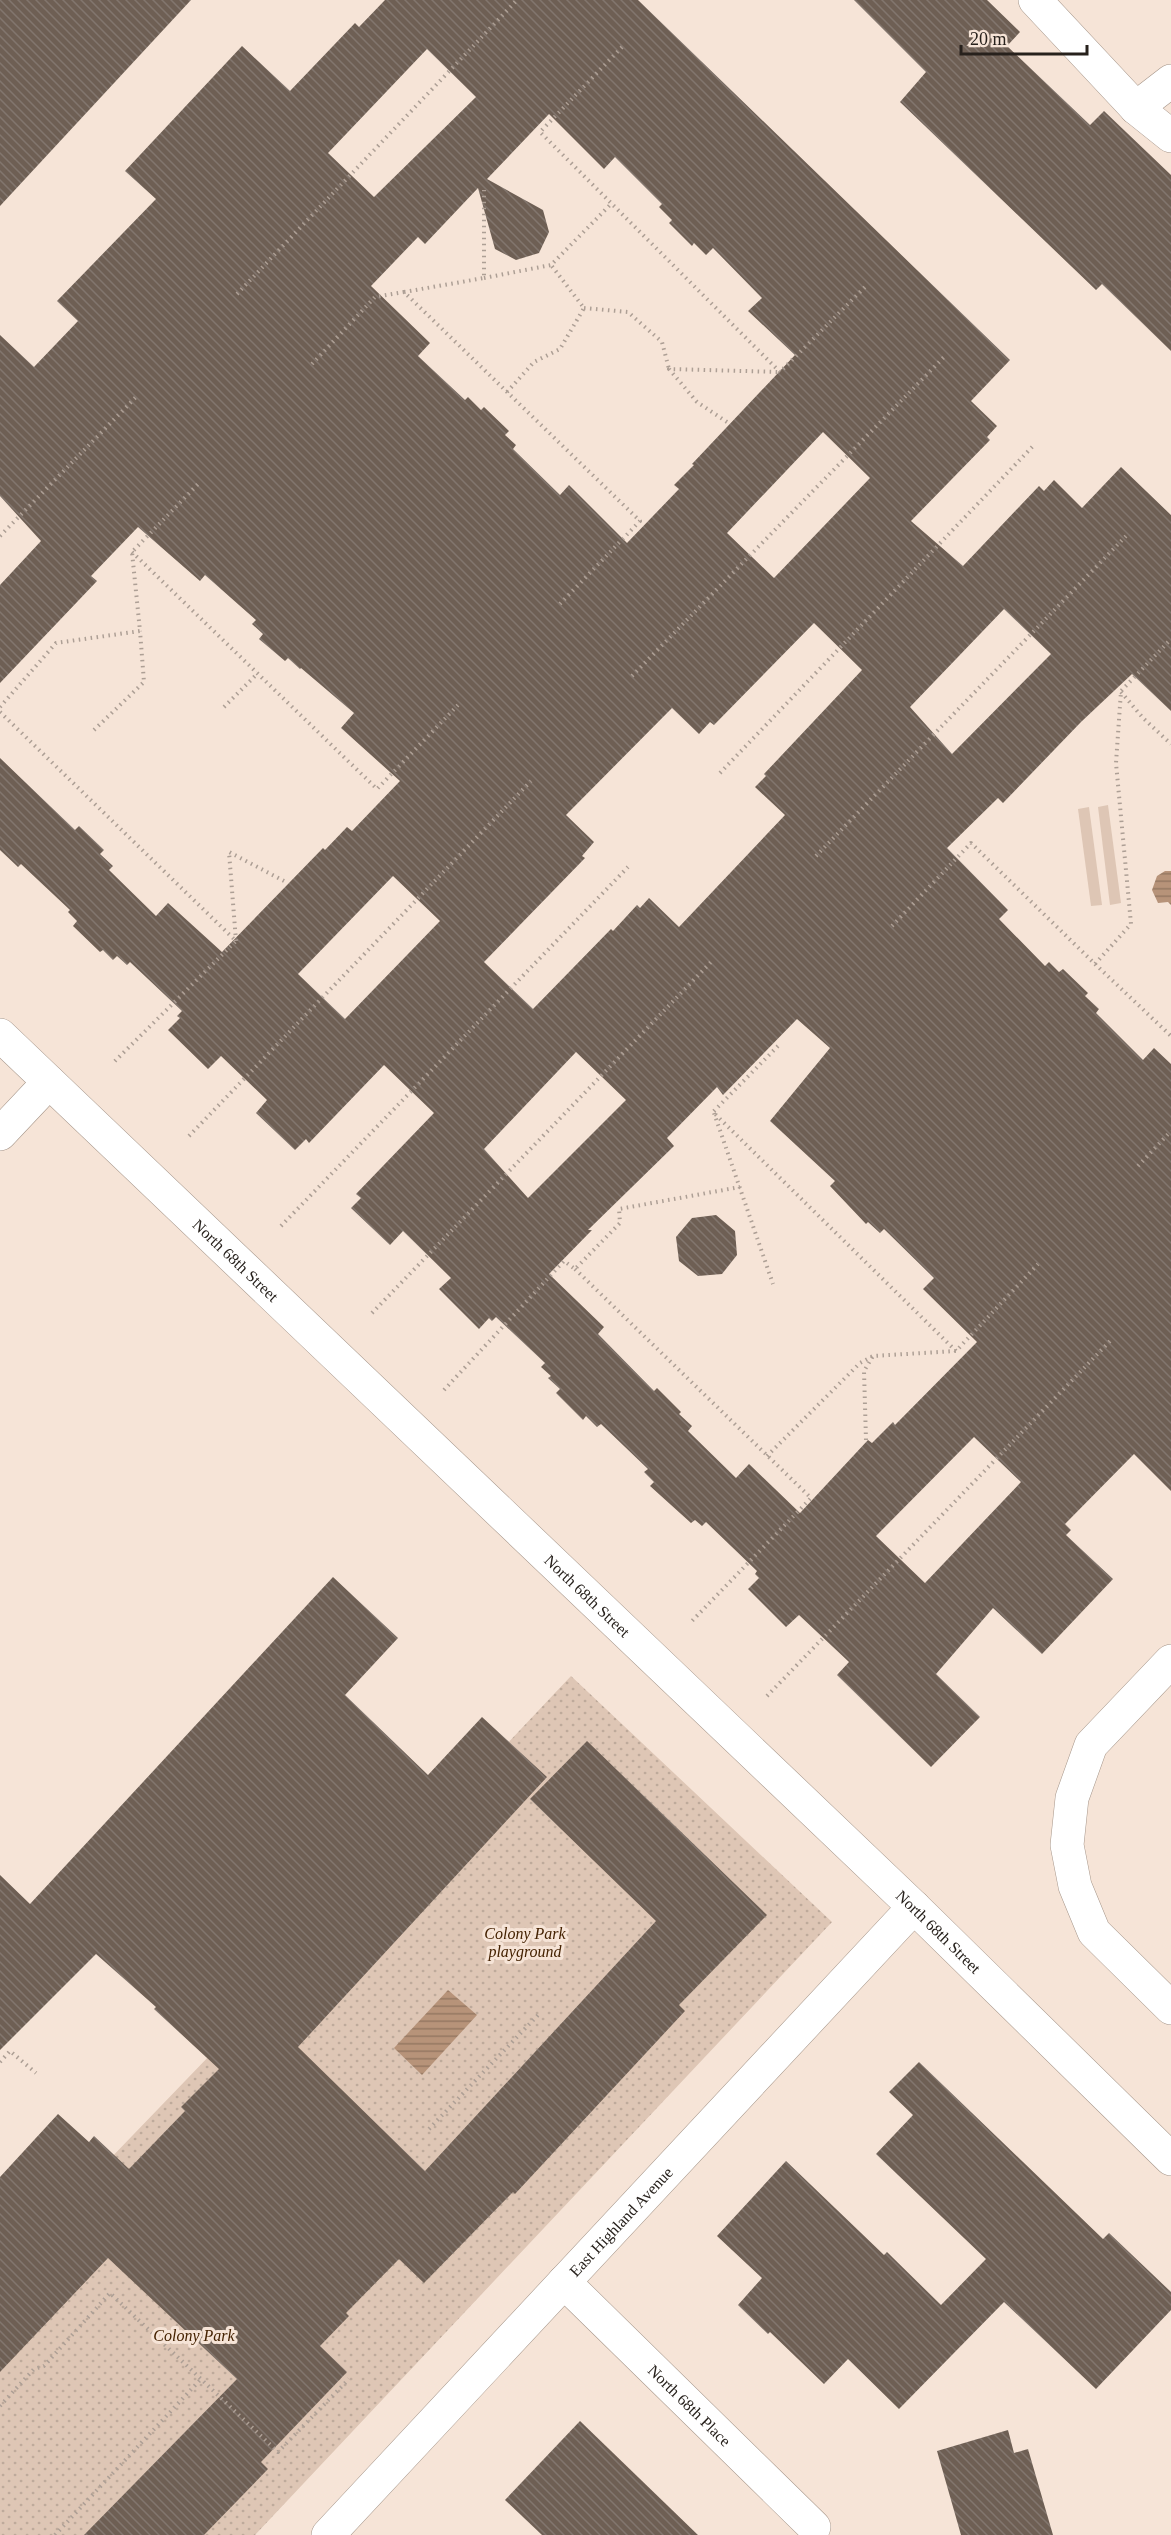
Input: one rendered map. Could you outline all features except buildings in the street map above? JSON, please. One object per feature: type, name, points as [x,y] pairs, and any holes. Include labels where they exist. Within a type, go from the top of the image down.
[{"type":"street","points":[[1035,0],[1136,108],[1171,136]]},
{"type":"street","points":[[1136,108],[1171,81]]},
{"type":"street","name":"North 68th Street","points":[[2,1041],[49,1082],[914,1907],[1171,2159]]},
{"type":"street","points":[[0,1134],[49,1082]]},
{"type":"street","points":[[1171,1661],[1091,1745],[1072,1798],[1067,1845],[1075,1886],[1094,1932],[1171,2008]]},
{"type":"street","name":"East Highland Avenue","points":[[328,2535],[914,1907]]},
{"type":"street","name":"North 68th Place","points":[[564,2282],[814,2527]]},
{"type":"path","points":[[237,294],[518,0]]},
{"type":"path","points":[[622,48],[540,132],[780,372]]},
{"type":"path","points":[[484,190],[484,278]]},
{"type":"path","points":[[312,364],[375,297],[551,265],[611,204]]},
{"type":"path","points":[[551,265],[584,308],[628,312],[662,342],[669,369],[697,402],[727,422]]},
{"type":"path","points":[[669,369],[780,372],[868,284]]},
{"type":"path","points":[[404,292],[640,520],[557,607]]},
{"type":"path","points":[[507,392],[534,362],[560,349],[584,308]]},
{"type":"path","points":[[632,676],[944,357]]},
{"type":"path","points":[[0,536],[136,397]]},
{"type":"path","points":[[720,773],[1035,444]]},
{"type":"path","points":[[94,730],[144,682],[132,552],[200,482]]},
{"type":"path","points":[[816,856],[1126,536]]},
{"type":"path","points":[[132,552],[377,789],[459,704]]},
{"type":"path","points":[[0,707],[56,643],[140,631]]},
{"type":"path","points":[[1095,964],[1131,924],[1116,763],[1121,691],[1171,639]]},
{"type":"path","points":[[224,707],[258,673]]},
{"type":"path","points":[[1121,691],[1143,718],[1171,744]]},
{"type":"path","points":[[0,712],[236,941]]},
{"type":"path","points":[[189,1136],[531,781]]},
{"type":"path","points":[[892,926],[971,843],[1171,1036]]},
{"type":"path","points":[[112,1064],[236,941],[229,852],[284,881]]},
{"type":"path","points":[[281,1226],[628,867]]},
{"type":"path","points":[[372,1313],[711,962]]},
{"type":"path","points":[[713,1112],[778,1046]]},
{"type":"path","points":[[713,1112],[773,1284]]},
{"type":"path","points":[[713,1112],[956,1351]]},
{"type":"path","points":[[1138,1166],[1171,1131]]},
{"type":"path","points":[[575,1269],[620,1222],[620,1209],[740,1187]]},
{"type":"path","points":[[444,1390],[564,1261],[575,1269],[811,1498],[690,1623]]},
{"type":"path","points":[[767,1456],[860,1363],[873,1356],[956,1351],[1038,1264]]},
{"type":"path","points":[[767,1696],[1112,1339]]},
{"type":"path","points":[[866,1440],[864,1371],[873,1356]]},
{"type":"path","points":[[429,2129],[539,2014]]},
{"type":"path","points":[[0,2062],[10,2051],[36,2073]]},
{"type":"path","points":[[0,2406],[34,2369],[44,2366],[110,2293],[278,2452],[349,2379]]},
{"type":"path","points":[[55,2535],[201,2379]]},
{"type":"green space","points":[[1108,805],[1121,903],[1110,905],[1098,807]]},
{"type":"green space","points":[[1089,807],[1102,905],[1091,906],[1078,809]]},
{"type":"green space","name":"Colony Park","points":[[571,1676],[832,1922],[255,2535],[0,2535],[0,2273],[371,1888]]},
{"type":"shaded area","points":[[1165,871],[1171,871],[1171,905],[1168,902],[1158,903],[1152,890],[1157,876]]},
{"type":"shaded area","points":[[448,1990],[477,2015],[422,2075],[394,2048]]},
{"type":"park label","name":"Colony Park playground","points":[[525,1942]]}]
